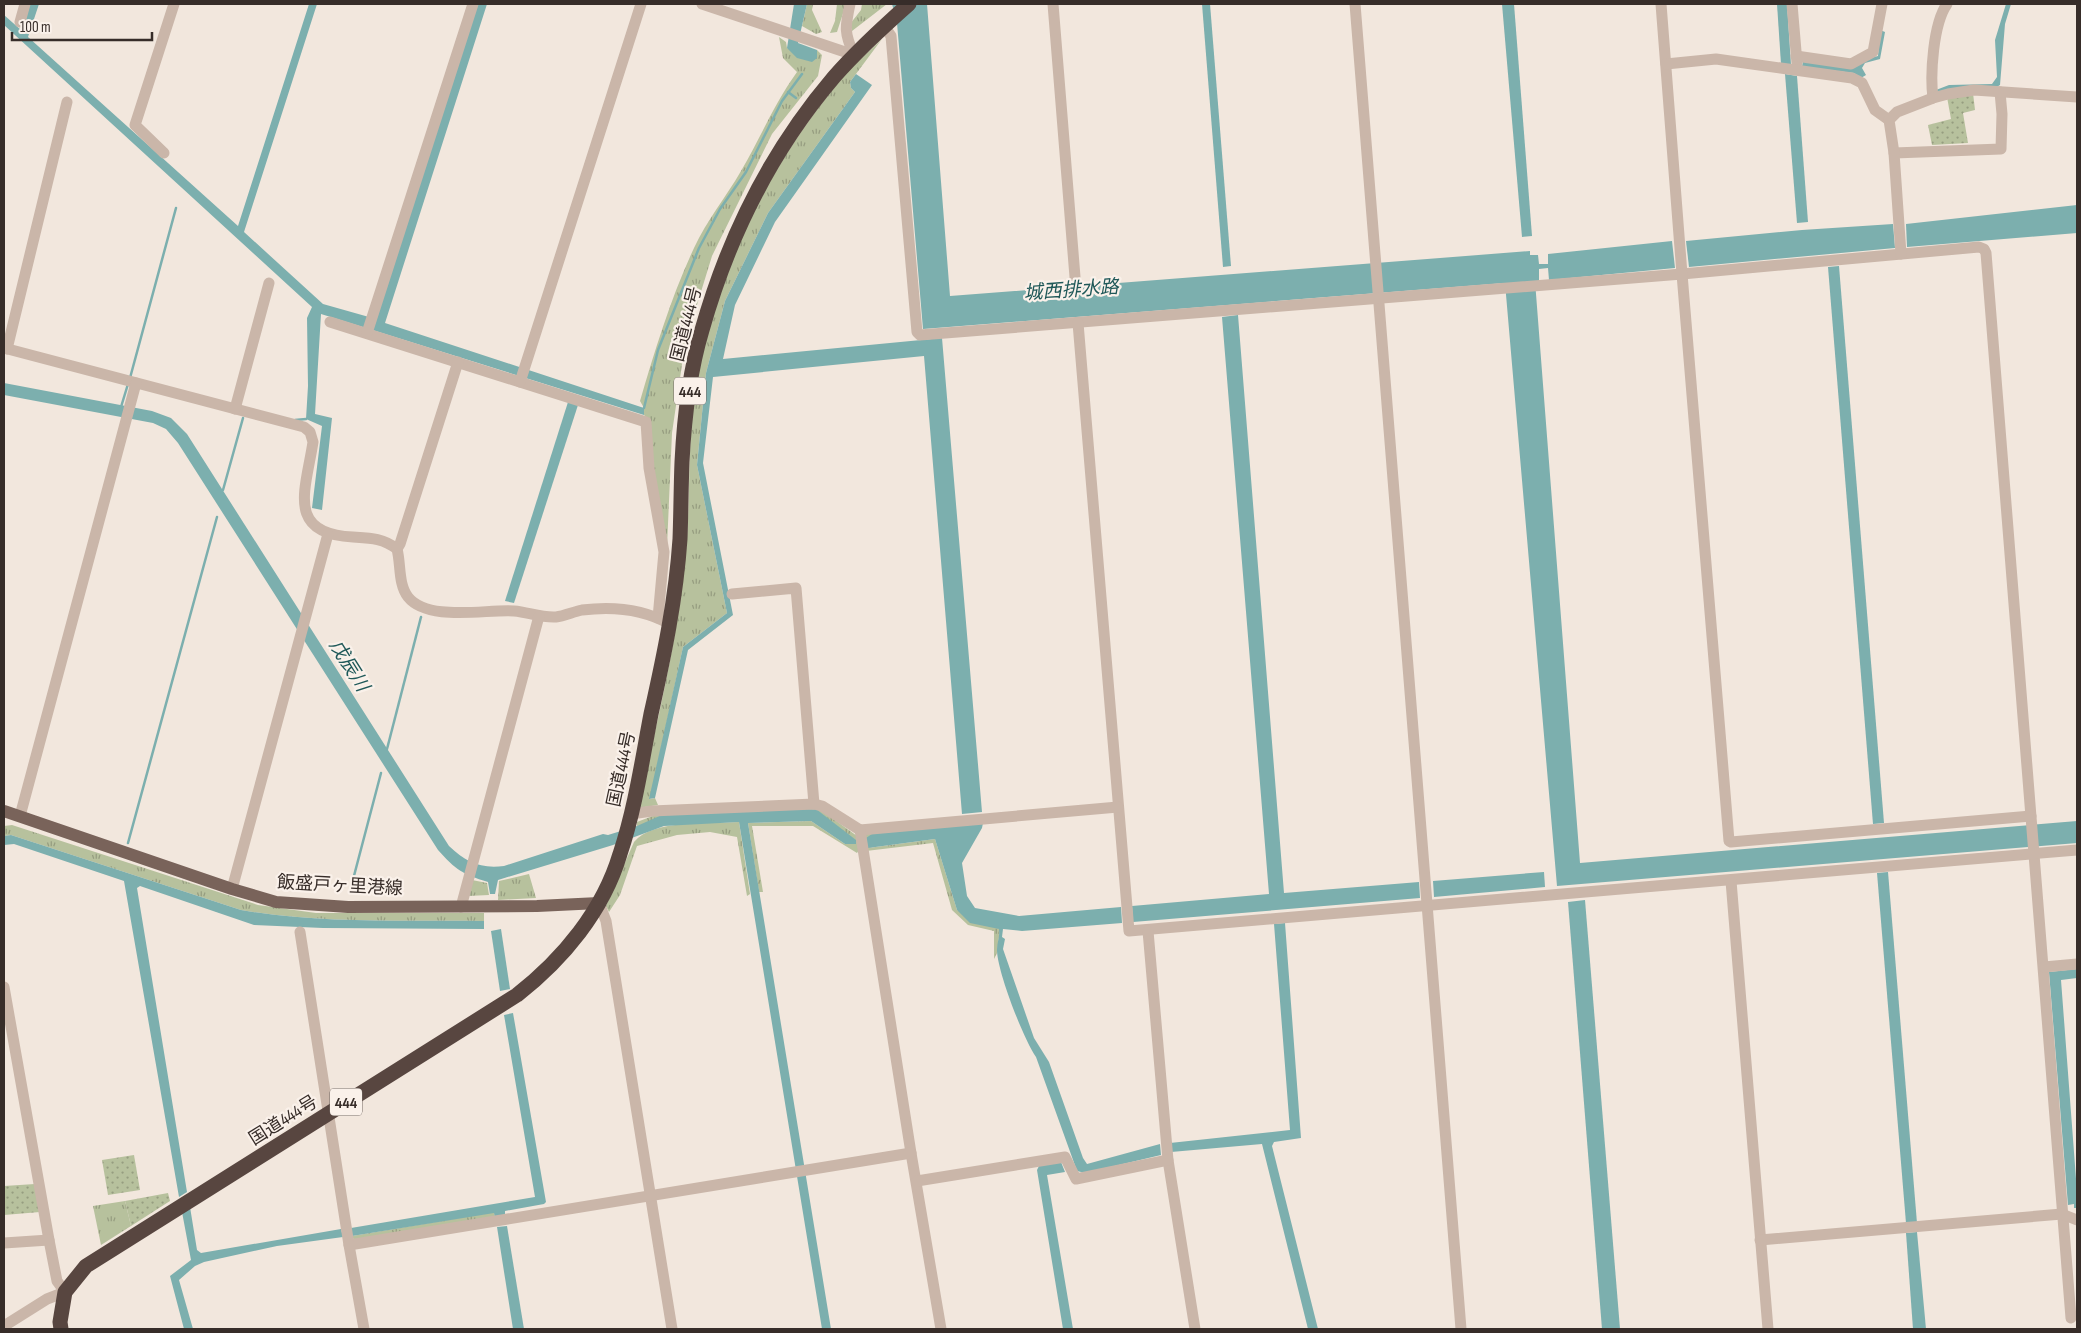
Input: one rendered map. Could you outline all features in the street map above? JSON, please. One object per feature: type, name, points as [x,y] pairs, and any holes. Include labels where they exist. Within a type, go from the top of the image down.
[{"type":"highway","name":"国道444号","points":[[61,1329],[60,1322],[65,1292],[86,1266],[524,989],[540,977],[562,955],[582,930],[599,903],[620,855],[631,814],[664,621],[677,570],[682,459],[688,402],[701,333],[724,259],[751,200],[782,148],[832,79],[854,55],[909,4]]},
{"type":"main road","name":"飯盛戸ヶ里港線","points":[[4,811],[232,889],[276,902],[303,905],[461,907],[599,903]]},
{"type":"street","points":[[20,22],[26,4]]},
{"type":"street","points":[[164,152],[135,125],[174,4]]},
{"type":"street","points":[[367,333],[473,4]]},
{"type":"street","points":[[520,382],[641,4]]},
{"type":"street","points":[[702,4],[854,55]]},
{"type":"street","points":[[850,4],[846,22],[846,36],[854,55]]},
{"type":"street","points":[[1053,4],[1075,277]]},
{"type":"street","points":[[1355,4],[1461,1329]]},
{"type":"street","points":[[1661,4],[1729,841],[2032,818]]},
{"type":"street","points":[[1792,4],[1798,70]]},
{"type":"street","points":[[1796,56],[1851,64],[1873,52],[1882,4]]},
{"type":"street","points":[[1933,98],[1933,66],[1937,33],[1946,4]]},
{"type":"street","points":[[886,24],[891,36],[918,332],[920,335],[1378,296],[1540,286],[1979,247],[1984,249],[1986,253],[2072,1321]]},
{"type":"street","points":[[1666,64],[1716,59],[1852,78],[1862,83],[1875,110],[1889,120],[1894,153],[1901,254]]},
{"type":"street","points":[[1889,120],[1897,112],[1933,98],[1974,90],[2077,97]]},
{"type":"street","points":[[1894,153],[2001,149],[2002,114],[2000,92]]},
{"type":"street","points":[[67,102],[5,348],[304,427],[310,432],[314,442],[304,507],[309,521],[316,529],[328,534],[376,538],[388,542],[396,549],[406,595],[416,605],[431,610],[460,612],[515,611],[539,616],[557,617],[581,610],[625,608],[664,621],[664,552],[649,468],[646,422],[330,322]]},
{"type":"street","points":[[235,409],[270,283]]},
{"type":"street","points":[[1078,323],[1129,931],[1148,931],[2077,850]]},
{"type":"street","points":[[396,549],[400,544],[458,362]]},
{"type":"street","points":[[20,816],[131,403],[131,382]]},
{"type":"street","points":[[232,889],[328,534]]},
{"type":"street","points":[[732,594],[796,588],[814,804]]},
{"type":"street","points":[[461,907],[539,616]]},
{"type":"street","points":[[631,814],[652,811],[814,804],[822,806],[860,830],[1118,807]]},
{"type":"street","points":[[860,830],[941,1329]]},
{"type":"street","points":[[1731,881],[1768,1329]]},
{"type":"street","points":[[599,903],[606,921],[672,1329]]},
{"type":"street","points":[[1148,931],[1168,1160],[1195,1329]]},
{"type":"street","points":[[300,932],[327,1114],[364,1329]]},
{"type":"street","points":[[2044,967],[2077,964]]},
{"type":"street","points":[[4,987],[57,1281],[65,1292],[47,1298],[4,1326]]},
{"type":"street","points":[[349,1245],[911,1153]]},
{"type":"street","points":[[917,1182],[1065,1158],[1076,1179],[1168,1160]]},
{"type":"street","points":[[1760,1240],[2062,1214],[2077,1220]]},
{"type":"street","points":[[4,1243],[49,1240]]},
{"type":"green space","points":[[807,4],[813,4],[812,10],[822,32],[816,34],[802,26]]},
{"type":"green space","points":[[837,4],[846,4],[837,32],[830,33],[835,21]]},
{"type":"green space","points":[[862,4],[887,4],[852,31],[850,24],[861,10]]},
{"type":"green space","points":[[779,37],[786,42],[787,48],[817,58],[817,50],[822,55],[818,76],[772,134],[712,256],[685,344],[672,433],[667,547],[653,471],[650,421],[644,415],[644,408],[640,401],[671,304],[694,248],[741,171],[781,96],[797,72],[783,58]]},
{"type":"green space","points":[[882,39],[850,82],[851,88],[855,92],[768,213],[725,301],[706,373],[697,465],[727,613],[683,647],[650,799],[655,798],[658,805],[638,808],[677,622],[687,539],[690,441],[694,401],[702,357],[713,314],[727,271],[744,230],[788,152],[840,80]]},
{"type":"green space","points":[[1973,93],[1975,110],[1963,113],[1968,143],[1932,145],[1928,125],[1951,119],[1947,97]]},
{"type":"green space","points":[[817,807],[857,836],[859,850],[857,853],[813,826],[752,826],[763,892],[759,892],[748,823],[811,821],[845,844],[856,844],[855,840],[815,809],[637,826],[637,822],[663,812]]},
{"type":"green space","points":[[983,821],[868,848],[935,839],[957,910],[1000,929],[997,953],[994,959],[994,931],[968,925],[952,910],[933,843],[866,851],[864,832]]},
{"type":"green space","points":[[739,822],[750,894],[747,896],[737,837],[710,832],[677,835],[637,846],[620,895],[609,912],[606,906],[634,842],[643,835],[654,829],[668,826]]},
{"type":"green space","points":[[12,825],[258,905],[316,913],[484,913],[484,921],[332,919],[241,910],[11,835],[4,836],[4,826]]},
{"type":"green space","points":[[529,874],[536,898],[498,900],[499,881]]},
{"type":"green space","points":[[472,880],[487,883],[489,895],[468,896]]},
{"type":"green space","points":[[134,1155],[140,1190],[108,1195],[102,1160]]},
{"type":"green space","points":[[35,1184],[40,1212],[4,1215],[4,1186]]},
{"type":"green space","points":[[168,1193],[170,1201],[131,1226],[125,1201]]},
{"type":"green space","points":[[125,1201],[131,1226],[101,1245],[93,1206]]},
{"type":"green space","points":[[494,1212],[495,1218],[354,1240],[352,1236]]},
{"type":"water","points":[[30,4],[39,4],[28,37],[238,226],[309,4],[317,4],[244,232],[323,304],[376,319],[477,4],[487,4],[385,323],[644,408],[644,415],[321,314],[315,414],[332,418],[322,510],[312,508],[322,426],[306,419],[308,386],[307,318],[312,307],[4,25],[4,15],[21,30]]},
{"type":"water","points":[[794,4],[807,4],[798,43],[817,50],[817,58],[812,62],[797,58],[787,48]]},
{"type":"water","name":"城西排水路","points":[[892,4],[927,4],[950,296],[1530,251],[1530,255],[1538,255],[1539,264],[1548,264],[1548,254],[1672,241],[1675,268],[1549,280],[1548,268],[1539,269],[1539,281],[1535,281],[1580,863],[2077,821],[2077,843],[1557,886],[1505,283],[923,329],[897,23]]},
{"type":"water","points":[[1202,4],[1210,4],[1231,266],[1223,267]]},
{"type":"water","points":[[1502,4],[1514,4],[1532,236],[1522,237]]},
{"type":"water","points":[[1777,4],[1787,4],[1791,65],[1781,64]]},
{"type":"water","points":[[2006,4],[2011,4],[2005,24],[2000,85],[1995,88],[1937,93],[1936,90],[1949,85],[1992,84],[1997,77],[1995,40]]},
{"type":"water","points":[[1880,30],[1885,32],[1880,59],[1865,63],[1862,68],[1866,75],[1861,78],[1854,73],[1802,67],[1803,61],[1862,60],[1878,56]]},
{"type":"water","points":[[856,74],[872,85],[775,222],[735,305],[723,359],[942,338],[982,812],[962,814],[924,356],[713,377],[703,463],[733,615],[688,650],[655,798],[649,799],[683,647],[727,613],[697,465],[706,373],[725,301],[768,213],[855,92],[851,88],[850,82]]},
{"type":"water","points":[[1785,74],[1797,76],[1808,222],[1797,223]]},
{"type":"water","points":[[2077,205],[2077,233],[1907,247],[1906,224]]},
{"type":"water","points":[[1893,224],[1895,248],[1689,267],[1686,241]]},
{"type":"water","points":[[1839,266],[1884,823],[1873,824],[1828,267]]},
{"type":"water","points":[[1238,315],[1284,893],[1419,882],[1420,898],[1133,922],[1132,906],[1269,894],[1222,317]]},
{"type":"water","points":[[4,383],[152,411],[171,418],[187,434],[449,846],[468,860],[481,865],[504,866],[603,834],[608,835],[637,826],[664,814],[816,809],[856,840],[856,844],[845,844],[811,821],[748,823],[831,1329],[822,1329],[739,822],[664,826],[613,845],[498,880],[495,894],[490,894],[488,882],[460,871],[438,850],[178,443],[166,429],[153,423],[4,395]]},
{"type":"water","points":[[568,402],[578,405],[514,603],[505,601]]},
{"type":"water","points":[[983,823],[962,863],[967,896],[975,908],[1019,916],[1121,907],[1122,923],[1022,931],[1003,929],[1002,937],[1005,939],[1003,949],[1034,1038],[1049,1062],[1083,1158],[1087,1164],[1160,1144],[1161,1155],[1085,1173],[1077,1171],[1036,1057],[1025,1036],[1006,989],[998,961],[999,929],[970,923],[957,910],[935,839],[868,848],[866,838],[872,834]]},
{"type":"water","points":[[11,835],[241,910],[332,919],[484,921],[484,929],[323,928],[254,925],[140,886],[137,888],[187,1192],[179,1197],[124,881],[14,844],[4,845],[4,836]]},
{"type":"water","points":[[1544,872],[1545,887],[1434,897],[1433,881]]},
{"type":"water","points":[[1888,872],[1917,1223],[1906,1223],[1877,873]]},
{"type":"water","points":[[1585,900],[1620,1329],[1602,1329],[1568,902]]},
{"type":"water","points":[[1285,923],[1301,1138],[1274,1142],[1272,1146],[1318,1329],[1308,1329],[1262,1144],[1171,1152],[1170,1143],[1290,1130],[1274,924]]},
{"type":"water","points":[[501,929],[510,989],[500,991],[491,931]]},
{"type":"water","points":[[2077,969],[2077,978],[2061,980],[2077,1192],[2077,1208],[2074,1208],[2074,1204],[2068,1205],[2049,972]]},
{"type":"water","points":[[513,1013],[546,1202],[544,1204],[505,1211],[505,1216],[495,1218],[494,1213],[352,1236],[351,1228],[535,1197],[504,1015]]},
{"type":"water","points":[[1061,1162],[1065,1172],[1047,1175],[1073,1329],[1063,1329],[1037,1170],[1039,1166]]},
{"type":"water","points":[[190,1207],[197,1250],[201,1253],[341,1229],[343,1237],[277,1246],[204,1262],[195,1266],[179,1280],[193,1329],[184,1329],[170,1276],[191,1260],[182,1212]]},
{"type":"water","points":[[507,1226],[524,1329],[513,1329],[497,1227]]},
{"type":"water","points":[[1917,1232],[1926,1329],[1913,1329],[1906,1233]]},
{"type":"waterway","points":[[644,408],[658,350],[699,248],[720,209],[746,172],[782,101],[802,74]]},
{"type":"waterway","points":[[788,92],[796,98]]},
{"type":"waterway","points":[[130,378],[176,208]]},
{"type":"waterway","points":[[121,407],[128,384]]},
{"type":"waterway","points":[[223,490],[243,418]]},
{"type":"waterway","points":[[295,420],[306,419]]},
{"type":"waterway","points":[[128,843],[217,517]]},
{"type":"waterway","points":[[387,749],[421,617]]},
{"type":"waterway","points":[[350,891],[381,773]]},
{"type":"water label","name":"戊辰川","points":[[350,665]]}]
